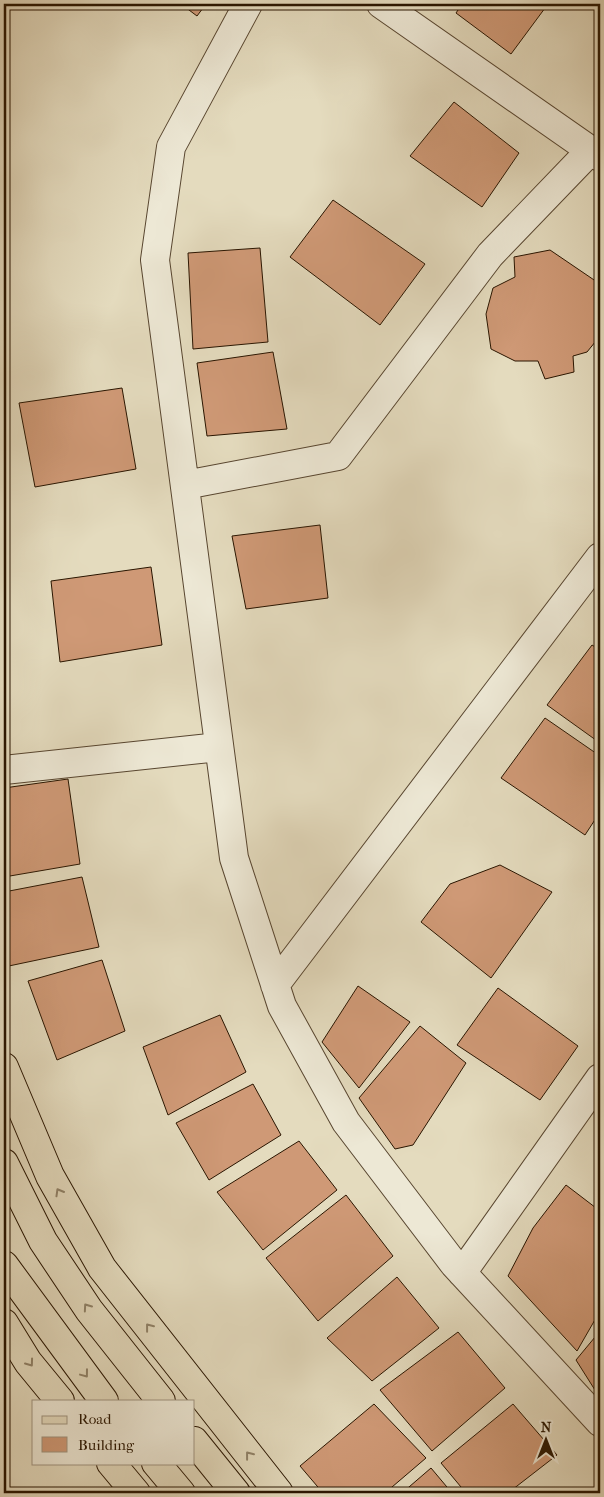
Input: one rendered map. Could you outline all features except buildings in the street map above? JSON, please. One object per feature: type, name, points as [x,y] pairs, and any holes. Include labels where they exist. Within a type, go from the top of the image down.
[{"type":"main road","points":[[4,1067],[50,1176],[102,1268],[280,1493]]},
{"type":"main road","points":[[4,1163],[48,1249],[89,1310],[159,1400]]},
{"type":"main road","points":[[4,1265],[103,1400]]},
{"type":"main road","points":[[4,1322],[28,1362],[59,1400]]},
{"type":"main road","points":[[195,1442],[236,1493]]},
{"type":"main road","points":[[113,1464],[136,1493]]},
{"type":"main road","points":[[157,1464],[181,1493]]},
{"type":"street","points":[[248,4],[171,147],[155,260],[234,858],[282,1006],[346,1122],[462,1273],[600,1422]]},
{"type":"street","points":[[185,485],[338,456],[490,255],[596,154],[381,4]]},
{"type":"street","points":[[275,985],[600,557]]},
{"type":"street","points":[[4,770],[219,747]]},
{"type":"street","points":[[462,1273],[600,1078]]}]
